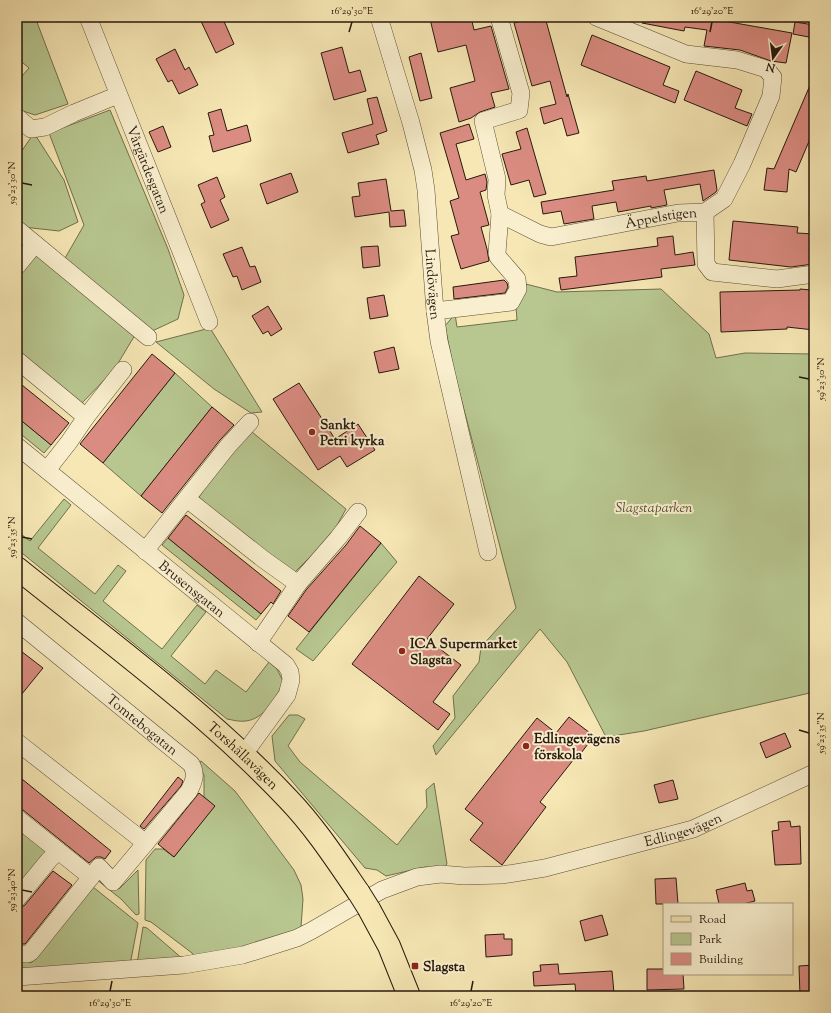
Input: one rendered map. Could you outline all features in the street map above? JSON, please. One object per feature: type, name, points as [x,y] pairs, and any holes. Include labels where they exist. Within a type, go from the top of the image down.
[{"type":"main road","name":"Torshällavägen","points":[[17,568],[167,688],[244,754],[289,800],[330,851],[364,901],[389,946],[409,996]]},
{"type":"street","name":"Vårgärdesgatan","points":[[88,17],[209,322]]},
{"type":"street","points":[[435,311],[510,302],[518,289],[517,279],[498,258],[496,253],[500,214],[496,195],[497,179],[483,121],[519,110],[521,93],[499,17]]},
{"type":"street","points":[[596,17],[686,54],[737,60],[766,69],[773,78],[771,96],[742,164],[724,199],[705,212]]},
{"type":"street","name":"Lindövägen","points":[[381,18],[423,170],[426,190],[435,311],[444,362],[488,552]]},
{"type":"street","points":[[17,117],[31,129],[45,127],[118,95]]},
{"type":"street","name":"Äppelstigen","points":[[500,214],[540,234],[550,237],[678,213],[705,212],[706,264],[712,272],[777,279],[814,274]]},
{"type":"street","points":[[17,229],[148,337]]},
{"type":"street","points":[[17,266],[35,244]]},
{"type":"street","points":[[17,360],[86,417]]},
{"type":"street","points":[[47,470],[123,370]]},
{"type":"street","points":[[145,551],[228,446],[250,422]]},
{"type":"street","name":"Brusensgatan","points":[[17,446],[286,665],[290,672],[291,680],[287,695],[244,754]]},
{"type":"street","points":[[187,498],[263,559],[298,584]]},
{"type":"street","points":[[258,643],[298,584],[338,538],[358,512]]},
{"type":"street","name":"Tomtebogatan","points":[[17,622],[192,764],[194,770],[195,777],[189,791],[113,882],[99,867],[91,877]]},
{"type":"street","points":[[17,742],[145,844]]},
{"type":"street","name":"Edlingevägen","points":[[17,977],[184,965],[243,955],[280,944],[311,931],[382,890],[417,877],[441,874],[464,876],[502,875],[522,873],[545,868],[693,829],[814,773]]},
{"type":"street","points":[[17,818],[91,877],[31,952],[28,954],[17,954]]},
{"type":"street","points":[[17,899],[48,860],[58,851]]},
{"type":"green space","points":[[17,17],[35,17],[68,104],[35,115],[20,110],[17,107],[17,82],[29,68],[17,58]]},
{"type":"green space","points":[[110,110],[168,249],[184,295],[178,319],[150,332],[64,260],[84,225],[49,133]]},
{"type":"green space","points":[[34,133],[64,180],[78,222],[59,231],[23,227],[17,222],[17,158]]},
{"type":"green space","points":[[34,251],[135,335],[114,370],[81,404],[17,354],[17,273]]},
{"type":"green space","name":"Slagstaparken","points":[[522,283],[557,292],[661,289],[709,334],[716,358],[745,353],[814,354],[814,692],[644,731],[606,737],[567,662],[540,629],[436,755],[433,746],[455,718],[453,696],[479,662],[481,647],[516,608],[455,375],[445,326],[455,314],[457,327],[517,320],[516,307]]},
{"type":"green space","points":[[210,328],[262,412],[251,413],[214,389],[156,342]]},
{"type":"green space","points":[[175,373],[212,407],[141,496],[103,463]]},
{"type":"green space","points":[[17,417],[51,445],[44,453],[17,431]]},
{"type":"green space","points":[[252,432],[346,509],[331,536],[294,573],[245,538],[199,497],[218,467]]},
{"type":"green space","points":[[64,499],[71,505],[38,548],[95,594],[118,565],[126,571],[103,601],[162,649],[197,605],[206,612],[171,656],[205,684],[216,670],[246,692],[269,662],[277,669],[283,681],[278,694],[264,712],[253,719],[246,721],[227,719],[17,549],[17,531],[30,541]]},
{"type":"green space","points":[[168,538],[261,614],[256,620],[162,545]]},
{"type":"green space","points":[[381,543],[397,562],[313,661],[296,649]]},
{"type":"green space","points":[[289,715],[298,715],[305,719],[288,746],[300,762],[397,845],[427,807],[426,790],[434,783],[447,864],[442,869],[425,867],[386,876],[377,870],[365,868],[275,761],[272,736]]},
{"type":"green space","points":[[201,761],[235,791],[294,870],[301,885],[303,899],[301,927],[298,934],[196,959],[192,953],[151,922],[145,920],[146,860],[155,849],[163,849],[174,857],[214,806],[204,797],[204,775],[198,763]]},
{"type":"green space","points":[[17,827],[53,856],[17,901]]},
{"type":"green space","points":[[138,870],[139,914],[136,915],[121,899],[96,879],[100,875],[119,889]]},
{"type":"green space","points":[[93,887],[138,923],[129,970],[17,978],[17,962],[32,962]]},
{"type":"green space","points":[[143,927],[147,928],[184,960],[136,970]]},
{"type":"building","points":[[199,17],[222,17],[234,44],[216,53]]},
{"type":"building","points":[[436,17],[471,17],[474,30],[491,26],[509,89],[491,93],[495,107],[459,122],[450,88],[475,81],[466,45],[438,52],[430,19]]},
{"type":"building","points":[[537,17],[545,17],[567,97],[568,94],[579,133],[567,136],[562,118],[544,124],[540,108],[556,104],[550,81],[532,86],[514,23]]},
{"type":"building","points":[[643,17],[701,17],[792,33],[786,63],[771,61],[740,50],[704,46],[707,30],[685,27],[684,31],[642,23]]},
{"type":"building","points":[[795,22],[814,25],[814,38],[793,34]]},
{"type":"building","points":[[592,35],[670,67],[663,85],[679,91],[675,103],[581,65]]},
{"type":"building","points":[[342,47],[349,73],[360,70],[366,91],[334,100],[321,53]]},
{"type":"building","points":[[175,49],[185,70],[189,67],[198,85],[179,94],[172,80],[168,82],[156,59]]},
{"type":"building","points":[[421,53],[432,98],[420,101],[409,57]]},
{"type":"building","points":[[696,71],[742,90],[735,108],[752,114],[747,126],[684,100]]},
{"type":"building","points":[[814,76],[814,140],[810,139],[796,172],[789,169],[787,192],[764,190],[767,168],[774,169]]},
{"type":"building","points":[[377,97],[387,131],[376,135],[379,144],[348,153],[342,133],[373,124],[367,99]]},
{"type":"building","points":[[221,109],[227,131],[247,125],[251,141],[213,152],[209,136],[214,135],[208,113]]},
{"type":"building","points":[[469,124],[474,139],[456,144],[466,180],[485,174],[487,182],[486,190],[480,192],[489,225],[481,227],[489,261],[461,269],[451,236],[459,234],[450,201],[459,198],[440,133]]},
{"type":"building","points":[[163,126],[171,147],[158,152],[149,132]]},
{"type":"building","points":[[527,128],[546,194],[534,197],[529,180],[511,185],[502,154],[521,149],[516,132]]},
{"type":"building","points":[[714,170],[717,190],[703,201],[700,184],[664,190],[667,205],[651,208],[651,206],[618,212],[616,202],[592,206],[594,219],[564,224],[561,211],[543,214],[541,202],[614,190],[612,181],[646,176],[647,181]]},
{"type":"building","points":[[291,173],[298,192],[267,204],[260,184]]},
{"type":"building","points":[[217,177],[225,197],[220,200],[229,220],[211,228],[201,204],[205,202],[198,185]]},
{"type":"building","points":[[386,179],[391,211],[404,210],[406,226],[390,227],[389,212],[355,217],[352,197],[360,196],[358,183]]},
{"type":"building","points":[[733,221],[798,227],[797,233],[814,234],[813,264],[791,267],[729,260]]},
{"type":"building","points":[[673,236],[675,255],[693,252],[695,265],[661,269],[662,277],[561,290],[559,278],[577,276],[575,257],[658,246],[657,238]]},
{"type":"building","points":[[378,246],[380,266],[363,268],[361,247]]},
{"type":"building","points":[[242,247],[250,267],[255,266],[261,282],[242,290],[237,276],[233,277],[223,254]]},
{"type":"building","points":[[504,280],[508,287],[505,293],[454,299],[453,287]]},
{"type":"building","points":[[800,289],[811,290],[810,307],[814,307],[814,330],[787,327],[787,329],[721,332],[720,292]]},
{"type":"building","points":[[384,295],[388,316],[370,319],[367,298]]},
{"type":"building","points":[[268,306],[282,329],[271,336],[268,331],[263,334],[252,316]]},
{"type":"building","points":[[394,347],[399,369],[379,373],[374,352]]},
{"type":"building","points":[[152,354],[175,373],[103,463],[80,444]]},
{"type":"building","points":[[17,381],[69,423],[51,445],[17,417]]},
{"type":"building","name":"Sankt Petri kyrka","points":[[299,383],[335,439],[358,424],[375,450],[347,467],[340,456],[318,470],[273,399]]},
{"type":"building","points":[[212,407],[234,425],[220,440],[162,513],[141,496]]},
{"type":"building","points":[[186,515],[281,591],[273,604],[271,602],[261,614],[168,538]]},
{"type":"building","points":[[360,526],[381,543],[309,632],[288,616],[306,590],[346,545]]},
{"type":"building","name":"ICA Supermarket Slagsta","points":[[419,576],[454,604],[427,639],[461,665],[433,702],[450,714],[438,730],[352,664]]},
{"type":"building","points":[[17,648],[43,668],[17,700]]},
{"type":"building","points":[[569,717],[594,736],[540,802],[546,807],[502,865],[470,840],[483,823],[465,809],[537,718],[556,733]]},
{"type":"building","points":[[785,733],[791,747],[766,758],[760,743]]},
{"type":"building","points":[[17,775],[111,851],[105,859],[96,857],[89,863],[23,810],[17,808]]},
{"type":"building","points":[[178,777],[183,781],[181,786],[144,829],[140,826]]},
{"type":"building","points":[[673,780],[678,799],[659,803],[654,785]]},
{"type":"building","points":[[199,793],[215,806],[174,857],[158,844]]},
{"type":"building","points":[[790,821],[791,827],[800,826],[801,864],[775,865],[772,831],[779,830],[778,822]]},
{"type":"building","points":[[53,871],[72,885],[25,944],[17,944],[17,910],[25,905]]},
{"type":"building","points":[[676,878],[678,903],[656,904],[655,879]]},
{"type":"building","points":[[745,883],[747,891],[752,890],[755,901],[747,903],[719,903],[716,890]]},
{"type":"building","points":[[602,915],[608,935],[585,941],[580,921]]},
{"type":"building","points":[[504,934],[504,939],[512,939],[512,955],[486,957],[485,935]]},
{"type":"building","points":[[558,964],[559,974],[612,971],[614,993],[576,995],[575,984],[534,986],[533,972],[541,971],[540,965]]},
{"type":"building","points":[[814,965],[814,996],[800,996],[799,966]]},
{"type":"building","points":[[647,969],[663,969],[663,975],[683,975],[684,989],[647,990]]},
{"type":"place","name":"Sankt Petri kyrka","points":[[312,432]]},
{"type":"place","name":"ICA Supermarket Slagsta","points":[[402,651]]},
{"type":"place","name":"Edlingevägens förskola","points":[[526,746]]},
{"type":"place","name":"Slagsta","points":[[415,966]]}]
